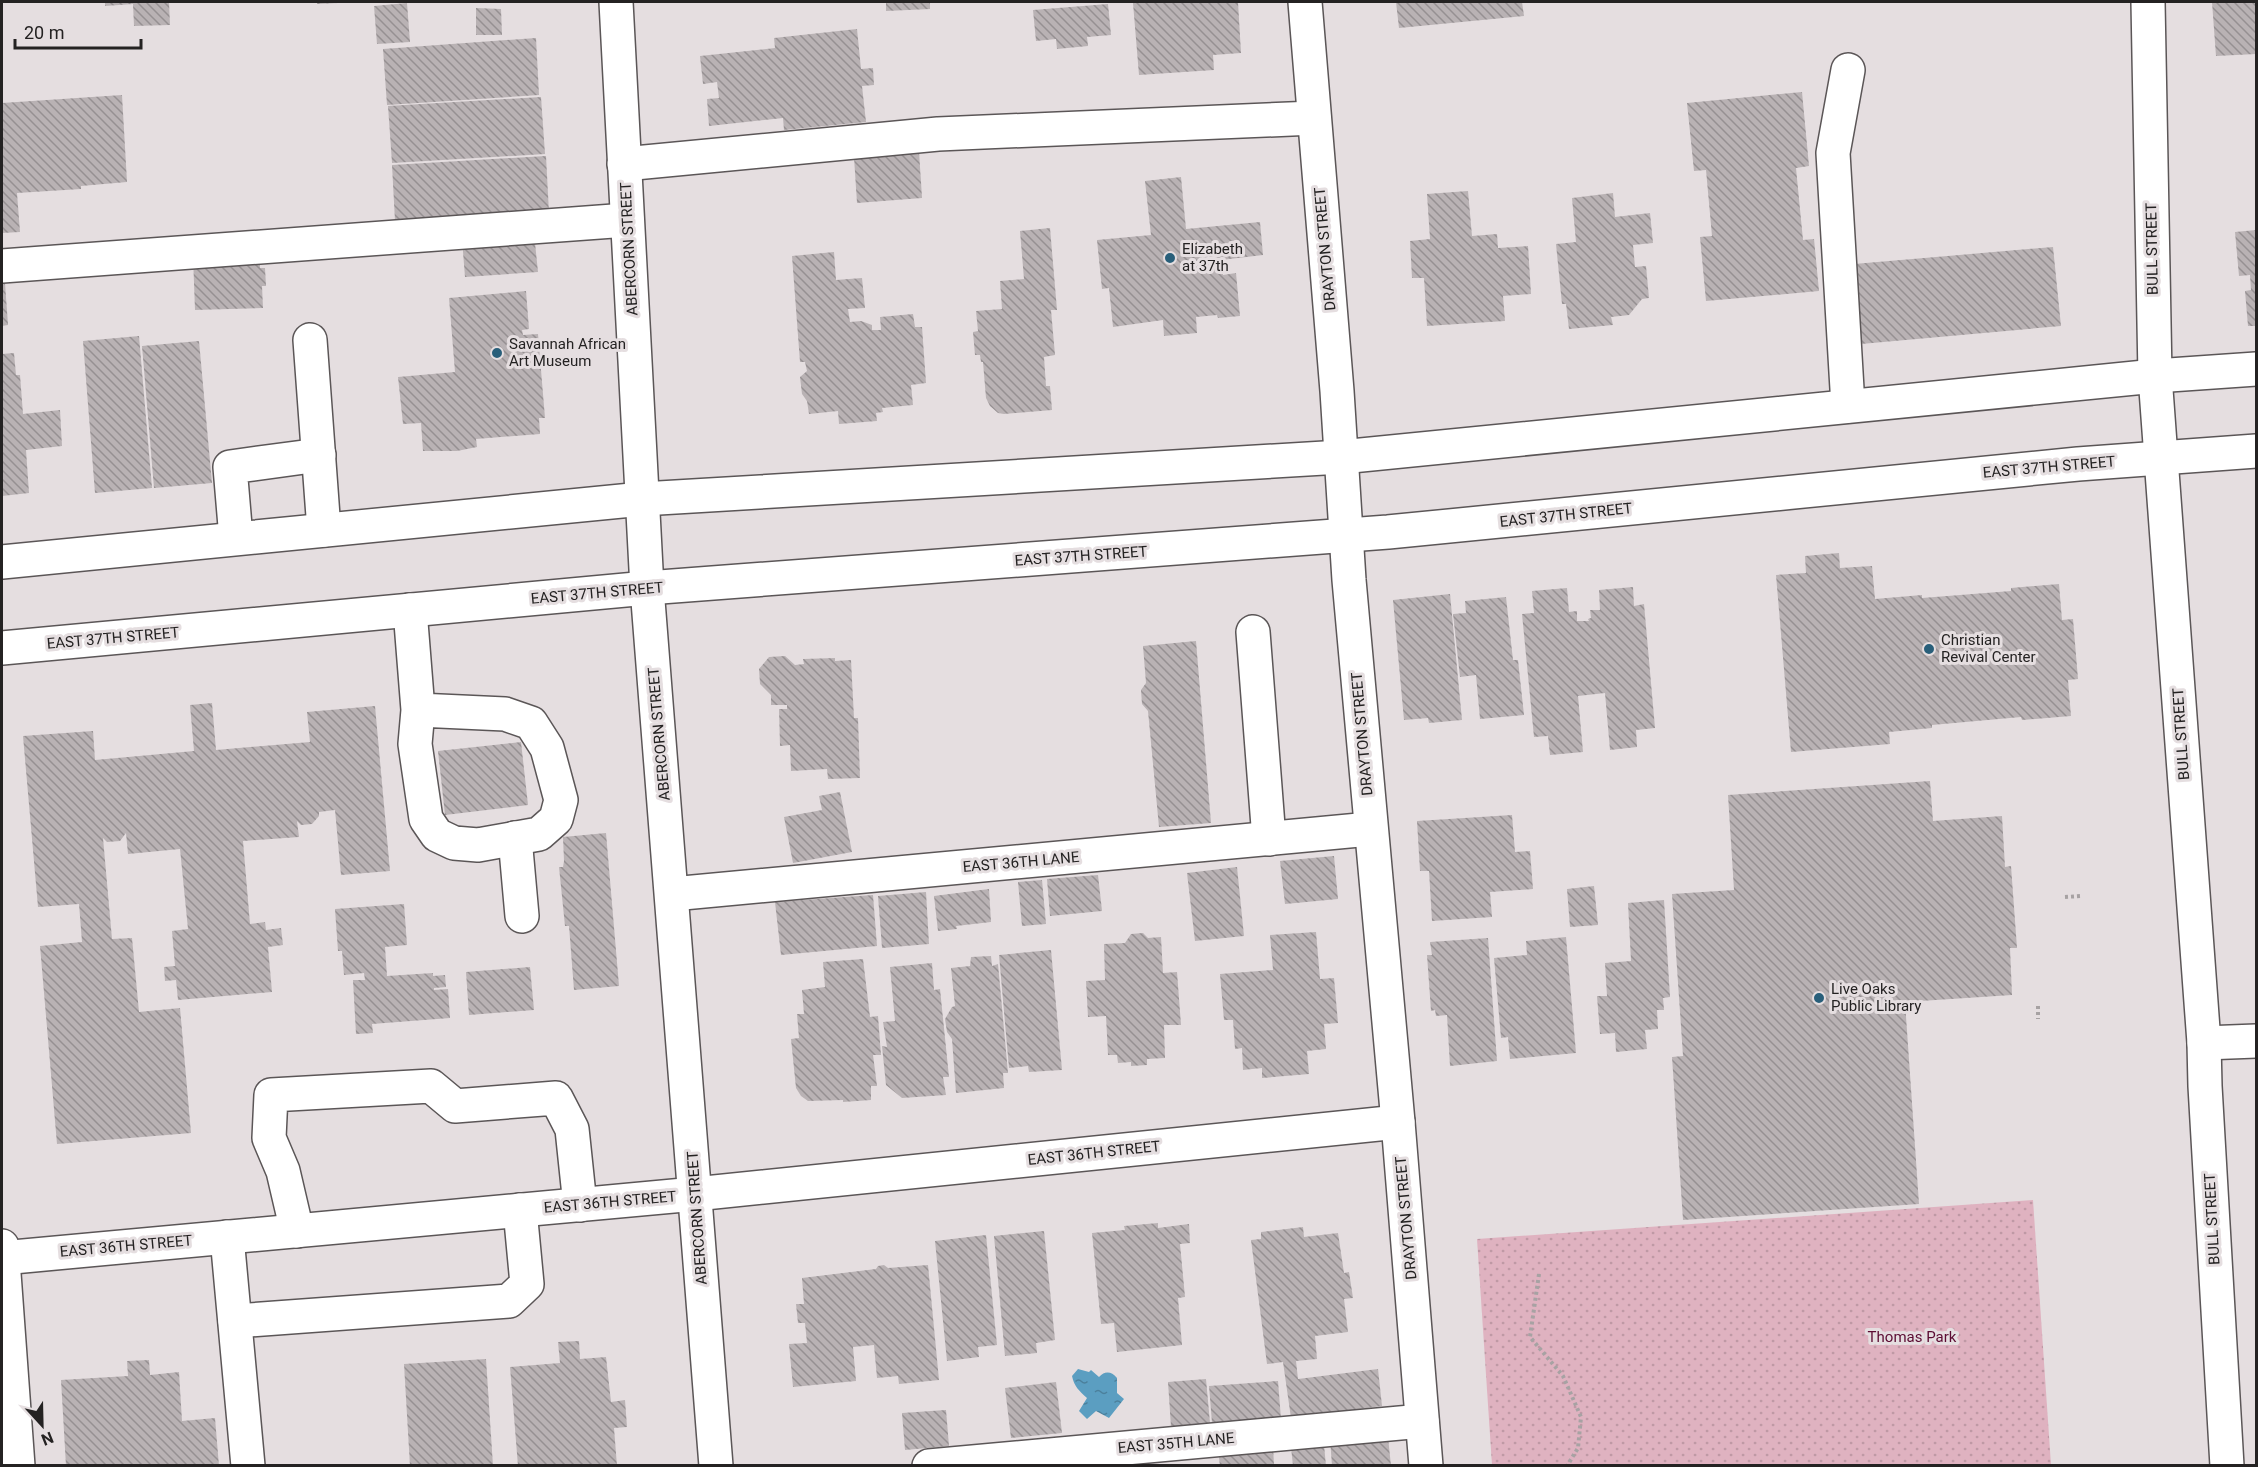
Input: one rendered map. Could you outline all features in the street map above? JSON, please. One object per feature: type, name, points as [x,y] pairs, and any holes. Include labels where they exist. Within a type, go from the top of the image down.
[{"type":"main road","name":"ABERCORN STREET","points":[[616,2],[647,588],[716,1466]]},
{"type":"main road","name":"DRAYTON STREET","points":[[1305,2],[1370,830],[1398,1122],[1426,1466]]},
{"type":"main road","name":"BULL STREET","points":[[2148,2],[2155,376],[2204,1043],[2227,1466]]},
{"type":"main road","points":[[1848,70],[1833,153],[1848,406]]},
{"type":"main road","points":[[624,164],[938,134],[1314,118]]},
{"type":"main road","points":[[2,266],[627,220]]},
{"type":"main road","points":[[309,340],[324,530]]},
{"type":"main road","points":[[2,562],[642,499],[1341,457],[2155,376],[2256,369]]},
{"type":"main road","name":"EAST 37TH STREET","points":[[2,648],[647,588],[1346,536],[2161,457],[2256,451]]},
{"type":"main road","points":[[236,538],[230,467],[319,455]]},
{"type":"main road","points":[[410,610],[418,710],[415,744],[426,819],[437,835],[454,843],[478,845],[539,834],[556,819],[561,800],[547,748],[531,723],[506,714],[418,710]]},
{"type":"main road","points":[[1253,632],[1269,839]]},
{"type":"main road","name":"EAST 36TH LANE","points":[[672,894],[1370,830]]},
{"type":"main road","points":[[515,838],[522,916]]},
{"type":"main road","points":[[2204,1043],[2256,1041]]},
{"type":"main road","points":[[297,1231],[283,1171],[269,1138],[271,1095],[431,1086],[455,1106],[556,1098],[572,1129],[580,1205]]},
{"type":"main road","name":"EAST 36TH STREET","points":[[2,1254],[227,1237],[580,1205],[1398,1122]]},
{"type":"main road","points":[[235,1321],[508,1301],[527,1284],[520,1210]]},
{"type":"main road","points":[[227,1237],[248,1466]]},
{"type":"main road","points":[[2,1254],[18,1466]]},
{"type":"main road","name":"EAST 35TH LANE","points":[[929,1466],[1422,1421]]},
{"type":"path","points":[[2065,897],[2081,896]]},
{"type":"path","points":[[2038,1006],[2038,1019]]},
{"type":"path","points":[[1539,1274],[1530,1337],[1563,1376],[1581,1417],[1578,1448],[1567,1466]]},
{"type":"green space","name":"Thomas Park","points":[[2033,1200],[2051,1465],[1492,1465],[1477,1239]]},
{"type":"water","points":[[1078,1369],[1089,1372],[1091,1370],[1099,1377],[1110,1373],[1117,1378],[1117,1393],[1124,1399],[1109,1418],[1096,1411],[1087,1419],[1079,1411],[1087,1398],[1073,1380],[1072,1376]]},
{"type":"building","points":[[105,2],[169,2],[170,25],[134,26],[133,4],[105,6]]},
{"type":"building","points":[[317,2],[338,2],[338,3],[317,4]]},
{"type":"building","points":[[886,2],[930,2],[930,9],[886,11]]},
{"type":"building","points":[[1238,2],[1241,53],[1213,55],[1214,70],[1139,75],[1133,3]]},
{"type":"building","points":[[1396,2],[1522,2],[1524,16],[1399,28]]},
{"type":"building","points":[[2212,2],[2256,2],[2256,54],[2216,56]]},
{"type":"building","points":[[407,3],[410,42],[377,44],[374,6]]},
{"type":"building","points":[[1108,4],[1111,35],[1087,37],[1088,46],[1057,49],[1056,39],[1036,41],[1033,10]]},
{"type":"building","points":[[476,8],[501,9],[502,35],[476,35]]},
{"type":"building","points":[[857,29],[861,69],[873,68],[874,85],[862,86],[866,122],[784,130],[783,118],[709,126],[707,99],[719,98],[717,82],[703,84],[700,56],[775,48],[774,38]]},
{"type":"building","points":[[536,38],[539,95],[387,105],[383,49]]},
{"type":"building","points":[[1802,92],[1809,166],[1796,168],[1803,240],[1814,239],[1819,291],[1706,301],[1700,237],[1712,236],[1706,170],[1694,171],[1687,103]]},
{"type":"building","points":[[122,95],[127,182],[81,186],[81,189],[17,193],[20,232],[2,233],[2,103]]},
{"type":"building","points":[[541,97],[545,154],[392,163],[388,106]]},
{"type":"building","points":[[919,151],[922,198],[857,203],[854,157]]},
{"type":"building","points":[[546,156],[549,213],[395,221],[392,165]]},
{"type":"building","name":"Elizabeth at 37th","points":[[1181,177],[1186,229],[1260,222],[1263,255],[1221,260],[1223,275],[1236,273],[1240,316],[1196,317],[1197,333],[1164,336],[1163,320],[1113,327],[1109,288],[1102,289],[1097,240],[1151,235],[1145,181]]},
{"type":"building","points":[[1468,191],[1472,236],[1497,234],[1498,248],[1528,246],[1531,294],[1503,296],[1505,321],[1427,326],[1424,278],[1412,278],[1410,241],[1430,239],[1427,194]]},
{"type":"building","points":[[1613,193],[1615,217],[1650,213],[1653,243],[1633,245],[1635,267],[1646,266],[1649,298],[1642,299],[1629,315],[1611,317],[1613,325],[1569,329],[1566,304],[1562,304],[1556,244],[1576,242],[1572,198]]},
{"type":"building","points":[[1050,228],[1057,310],[1051,310],[1055,355],[1044,357],[1046,386],[1050,386],[1052,410],[998,413],[990,406],[986,398],[983,362],[981,362],[980,355],[975,355],[973,332],[978,331],[976,311],[1002,309],[1000,281],[1024,279],[1020,231]]},
{"type":"building","points":[[2256,230],[2256,326],[2248,326],[2245,291],[2251,290],[2250,275],[2239,276],[2235,232]]},
{"type":"building","points":[[534,233],[538,272],[465,277],[462,239]]},
{"type":"building","points":[[2053,247],[2061,326],[1861,344],[1854,264]]},
{"type":"building","points":[[834,252],[836,280],[862,278],[865,308],[848,309],[850,322],[861,321],[872,325],[872,330],[881,330],[880,317],[913,314],[915,327],[922,327],[926,383],[911,385],[913,405],[882,408],[883,412],[876,413],[877,421],[839,424],[838,411],[809,414],[807,401],[802,394],[800,377],[807,371],[805,362],[800,362],[792,256]]},
{"type":"building","points":[[260,253],[260,268],[265,268],[266,286],[262,286],[263,308],[195,310],[193,256]]},
{"type":"building","points":[[2,283],[5,283],[8,325],[2,326]]},
{"type":"building","name":"Savannah African Art Museum","points":[[526,291],[529,329],[522,330],[523,335],[538,334],[545,418],[539,418],[540,434],[476,439],[477,447],[457,451],[423,451],[421,423],[403,424],[398,377],[455,372],[449,298]]},
{"type":"building","points":[[139,336],[152,488],[95,493],[83,341]]},
{"type":"building","points":[[199,341],[212,483],[154,488],[142,346]]},
{"type":"building","points":[[14,353],[16,375],[20,375],[23,414],[60,410],[62,446],[26,450],[29,493],[2,496],[2,354]]},
{"type":"building","name":"Christian Revival Center","points":[[1839,553],[1840,568],[1872,566],[1875,599],[2011,591],[2011,588],[2059,584],[2062,620],[2073,619],[2078,679],[2068,680],[2071,716],[2022,720],[2021,717],[1932,725],[1932,728],[1889,732],[1890,744],[1791,752],[1776,575],[1806,573],[1805,556]]},
{"type":"building","points":[[1633,587],[1634,606],[1644,604],[1655,728],[1636,730],[1637,747],[1610,750],[1605,693],[1578,696],[1583,752],[1550,755],[1548,736],[1534,737],[1522,614],[1534,613],[1532,591],[1567,588],[1569,612],[1577,611],[1577,621],[1589,621],[1590,610],[1600,610],[1599,590]]},
{"type":"building","points":[[1450,594],[1462,720],[1429,723],[1428,718],[1404,720],[1393,600]]},
{"type":"building","points":[[1506,597],[1513,660],[1518,660],[1524,715],[1480,719],[1476,675],[1460,677],[1453,614],[1466,613],[1465,601]]},
{"type":"building","points":[[1196,641],[1211,823],[1159,827],[1148,711],[1142,704],[1141,690],[1146,683],[1143,646]]},
{"type":"building","points":[[785,656],[795,665],[804,664],[803,659],[851,660],[854,718],[858,718],[860,778],[828,779],[827,769],[791,771],[790,745],[780,746],[779,709],[787,709],[787,705],[771,705],[771,695],[760,684],[759,669],[769,657]]},
{"type":"building","points":[[212,703],[216,750],[310,742],[307,712],[375,706],[390,871],[341,875],[335,810],[319,812],[319,816],[312,824],[301,825],[297,821],[299,837],[243,841],[250,924],[265,922],[266,930],[281,928],[283,945],[268,947],[272,992],[178,1000],[176,980],[165,981],[164,967],[175,966],[172,931],[188,929],[180,849],[128,854],[126,833],[120,841],[107,842],[103,838],[112,939],[132,938],[139,1012],[180,1008],[191,1133],[57,1144],[40,946],[82,942],[79,904],[38,907],[23,736],[93,731],[95,760],[194,751],[190,705]]},
{"type":"building","points":[[521,742],[528,805],[445,815],[438,751]]},
{"type":"building","name":"Live Oaks Public Library","points":[[1930,781],[1933,821],[2002,816],[2005,867],[2011,866],[2017,948],[2010,948],[2012,995],[1905,1002],[1919,1204],[1683,1220],[1672,1057],[1683,1056],[1672,894],[1734,890],[1728,795]]},
{"type":"building","points":[[840,792],[852,852],[793,863],[784,817],[822,810],[819,796]]},
{"type":"building","points":[[1512,815],[1515,852],[1530,851],[1533,889],[1490,892],[1492,917],[1432,921],[1429,871],[1420,871],[1417,821]]},
{"type":"building","points":[[606,833],[619,986],[574,990],[569,926],[565,926],[559,867],[563,867],[564,861],[563,837]]},
{"type":"building","points":[[1334,856],[1338,899],[1285,904],[1280,861]]},
{"type":"building","points":[[1237,867],[1244,936],[1195,941],[1187,873]]},
{"type":"building","points":[[1098,875],[1102,911],[1050,916],[1047,879]]},
{"type":"building","points":[[1042,880],[1046,924],[1022,926],[1018,882]]},
{"type":"building","points":[[1594,886],[1598,925],[1570,927],[1567,889]]},
{"type":"building","points":[[989,889],[991,922],[956,926],[957,929],[938,931],[934,896]]},
{"type":"building","points":[[926,892],[929,944],[882,948],[878,896]]},
{"type":"building","points":[[873,895],[877,946],[781,955],[775,902]]},
{"type":"building","points":[[1664,900],[1670,997],[1663,998],[1664,1010],[1657,1010],[1658,1029],[1645,1030],[1647,1049],[1616,1052],[1615,1033],[1600,1034],[1597,996],[1607,996],[1605,963],[1631,961],[1628,903]]},
{"type":"building","points":[[404,904],[407,945],[385,947],[387,976],[433,973],[433,976],[445,975],[446,987],[434,988],[434,990],[448,989],[450,1018],[372,1024],[373,1033],[356,1034],[353,980],[365,980],[364,973],[344,975],[342,951],[338,951],[335,909]]},
{"type":"building","points":[[1316,932],[1320,979],[1334,978],[1338,1023],[1324,1024],[1326,1049],[1307,1051],[1309,1074],[1262,1078],[1262,1068],[1243,1070],[1242,1048],[1235,1049],[1233,1020],[1224,1020],[1220,974],[1273,970],[1270,935]]},
{"type":"building","points":[[1143,933],[1148,938],[1161,937],[1163,973],[1177,972],[1181,1025],[1164,1025],[1165,1058],[1147,1059],[1147,1065],[1131,1066],[1131,1062],[1118,1063],[1117,1055],[1108,1055],[1106,1016],[1088,1017],[1086,981],[1105,980],[1104,944],[1125,943],[1131,934]]},
{"type":"building","points":[[1566,937],[1576,1053],[1510,1059],[1508,1037],[1501,1038],[1494,958],[1527,955],[1526,941]]},
{"type":"building","points":[[1488,938],[1497,1061],[1450,1066],[1447,1015],[1436,1016],[1435,1010],[1431,1011],[1427,955],[1432,955],[1430,942]]},
{"type":"building","points":[[1051,950],[1062,1070],[1029,1072],[1028,1066],[1009,1068],[999,955]]},
{"type":"building","points":[[991,956],[992,966],[998,964],[1008,1073],[1003,1073],[1004,1088],[956,1093],[952,1039],[947,1032],[945,1019],[955,1006],[951,968],[970,966],[971,957]]},
{"type":"building","points":[[863,959],[870,1017],[878,1016],[881,1055],[873,1055],[877,1086],[871,1086],[871,1100],[808,1101],[796,1088],[791,1039],[799,1038],[797,1014],[804,1014],[802,990],[825,987],[823,962]]},
{"type":"building","points":[[932,963],[934,990],[940,989],[949,1077],[943,1077],[946,1095],[902,1098],[886,1085],[882,1046],[887,1047],[883,1022],[895,1021],[890,967]]},
{"type":"building","points":[[530,967],[534,1010],[469,1015],[466,972]]},
{"type":"building","points":[[1158,1223],[1158,1228],[1189,1224],[1190,1243],[1180,1244],[1185,1297],[1178,1298],[1182,1345],[1117,1352],[1114,1323],[1101,1324],[1092,1233],[1125,1230],[1124,1226]]},
{"type":"building","points":[[1303,1227],[1304,1237],[1338,1233],[1344,1273],[1349,1272],[1353,1298],[1344,1299],[1348,1332],[1315,1336],[1317,1359],[1296,1361],[1298,1379],[1378,1369],[1382,1406],[1291,1418],[1283,1362],[1267,1364],[1251,1240],[1261,1239],[1261,1232]]},
{"type":"building","points":[[1044,1231],[1055,1340],[1036,1343],[1037,1353],[1005,1356],[994,1236]]},
{"type":"building","points":[[986,1235],[997,1345],[978,1347],[979,1357],[947,1361],[935,1241]]},
{"type":"building","points":[[884,1265],[888,1268],[928,1265],[939,1380],[899,1384],[898,1376],[877,1378],[874,1345],[853,1347],[856,1381],[793,1387],[789,1344],[807,1343],[805,1323],[798,1323],[796,1304],[804,1304],[802,1278],[876,1269]]},
{"type":"building","points":[[579,1341],[580,1359],[606,1357],[611,1402],[625,1400],[627,1427],[614,1428],[617,1466],[518,1466],[510,1367],[560,1363],[558,1342]]},
{"type":"building","points":[[486,1359],[493,1466],[410,1466],[404,1364]]},
{"type":"building","points":[[149,1360],[150,1375],[179,1372],[182,1421],[215,1418],[219,1466],[66,1466],[61,1380],[128,1376],[127,1361]]},
{"type":"building","points":[[1206,1379],[1210,1423],[1171,1427],[1168,1382]]},
{"type":"building","points":[[1278,1381],[1281,1419],[1212,1423],[1209,1386]]},
{"type":"building","points":[[1056,1382],[1062,1433],[1011,1438],[1005,1388]]},
{"type":"building","points":[[946,1410],[949,1446],[905,1450],[902,1413]]},
{"type":"building","points":[[1388,1437],[1391,1466],[1332,1466],[1330,1438]]},
{"type":"building","points":[[1273,1445],[1274,1466],[1220,1466],[1218,1449]]},
{"type":"building","points":[[1324,1445],[1326,1466],[1293,1466],[1291,1447]]},
{"type":"place","name":"Elizabeth at 37th","points":[[1170,258]]},
{"type":"place","name":"Savannah African Art Museum","points":[[497,353]]},
{"type":"place","name":"Christian Revival Center","points":[[1929,649]]},
{"type":"place","name":"Live Oaks Public Library","points":[[1819,998]]}]
